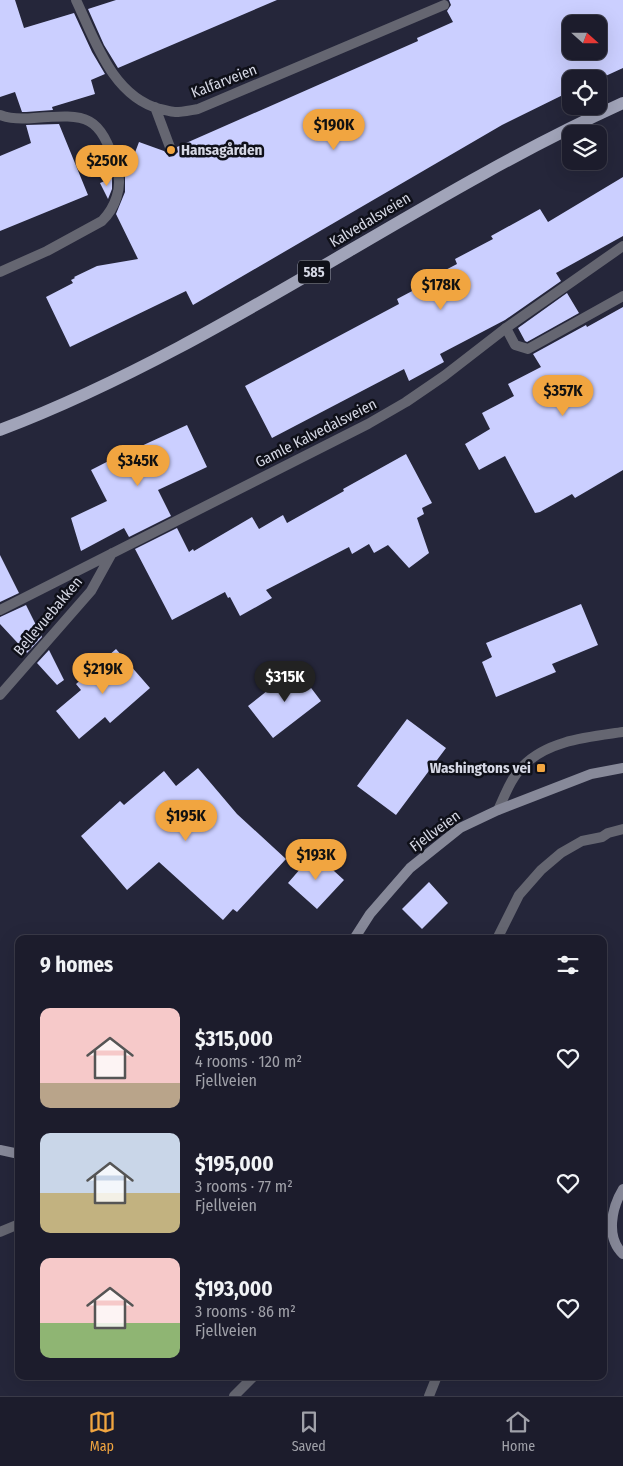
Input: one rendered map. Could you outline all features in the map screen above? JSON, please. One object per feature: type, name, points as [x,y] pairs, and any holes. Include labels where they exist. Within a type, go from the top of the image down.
[{"type":"main road","name":"Kalvedalsveien","points":[[0,430],[65,404],[171,353],[259,304],[483,173],[566,128],[623,103]]},
{"type":"street","name":"Kalfarveien","points":[[76,0],[114,75],[131,94],[155,107],[175,112],[198,109],[444,5]]},
{"type":"street","points":[[155,107],[171,150]]},
{"type":"street","points":[[0,115],[28,119],[58,116],[82,117],[95,124],[101,130],[108,144],[118,172],[119,183],[118,194],[113,206],[102,222],[47,251],[0,272]]},
{"type":"street","name":"Gamle Kalvedalsveien","points":[[0,610],[368,424],[406,402],[444,376],[506,328],[623,246]]},
{"type":"street","points":[[506,328],[515,346],[528,349],[623,296]]},
{"type":"street","name":"Bellevuebakken","points":[[0,695],[91,592],[113,552]]},
{"type":"street","points":[[498,810],[507,790],[522,766],[542,751],[590,737],[623,732]]},
{"type":"street","name":"Fjellveien","points":[[357,935],[370,914],[410,868],[460,828],[498,810],[591,774],[623,768]]},
{"type":"street","points":[[499,935],[520,895],[541,870],[561,853],[582,841],[602,837],[608,833],[623,829]]},
{"type":"street","points":[[0,1150],[15,1153]]},
{"type":"street","points":[[623,1189],[617,1200],[608,1231],[623,1254]]},
{"type":"street","points":[[0,1232],[15,1226]]},
{"type":"street","points":[[234,1396],[250,1380]]},
{"type":"street","points":[[429,1396],[435,1380]]},
{"type":"building","points":[[0,0],[15,0],[24,28],[74,13],[92,52],[105,74],[91,80],[95,94],[52,107],[53,110],[26,112],[22,112],[15,92],[0,97]]},
{"type":"building","points":[[116,0],[277,0],[118,68],[104,45],[88,9]]},
{"type":"building","points":[[449,0],[623,0],[623,68],[607,75],[607,70],[562,70],[562,95],[502,125],[193,305],[186,291],[70,347],[46,297],[73,283],[71,280],[74,277],[97,266],[138,259],[116,214],[125,192],[125,172],[128,171],[139,142],[164,151],[169,157],[174,156],[178,152],[177,147],[418,41],[417,38],[453,22],[447,11],[451,5]]},
{"type":"building","points":[[59,124],[88,195],[0,231],[0,156],[31,143],[26,125]]},
{"type":"building","points":[[623,177],[623,236],[556,273],[561,281],[505,320],[440,354],[444,362],[409,381],[404,369],[272,438],[245,386],[399,304],[397,299],[435,279],[434,276],[457,264],[455,259],[493,239],[491,236],[540,209],[548,222]]},
{"type":"building","points":[[112,178],[112,189],[108,199],[100,183]]},
{"type":"building","points":[[567,293],[579,313],[527,342],[525,341],[518,328]]},
{"type":"building","points":[[623,307],[623,470],[575,498],[572,494],[535,513],[505,456],[479,470],[465,444],[490,429],[482,413],[514,396],[508,384],[541,367],[533,354]]},
{"type":"building","points":[[187,425],[207,467],[158,490],[171,516],[129,537],[124,528],[81,551],[71,518],[107,501],[91,470],[136,447]]},
{"type":"building","points":[[406,454],[432,503],[422,508],[424,514],[417,518],[429,553],[409,568],[388,545],[374,553],[369,544],[352,554],[349,547],[266,590],[272,598],[240,616],[230,597],[228,598],[225,592],[172,620],[135,549],[177,528],[189,552],[193,549],[194,551],[252,517],[259,529],[283,515],[287,523]]},
{"type":"building","points":[[0,555],[19,593],[0,602]]},
{"type":"building","points":[[581,604],[598,645],[552,664],[556,672],[496,697],[482,662],[492,657],[486,643]]},
{"type":"building","points":[[26,605],[42,637],[27,653],[0,624],[0,617]]},
{"type":"building","points":[[116,649],[150,688],[110,723],[105,717],[79,739],[56,711],[81,690],[76,684]]},
{"type":"building","points":[[49,650],[64,680],[57,685],[37,663]]},
{"type":"building","points":[[296,668],[321,701],[273,738],[248,706]]},
{"type":"building","points":[[407,719],[446,748],[396,815],[357,786]]},
{"type":"building","points":[[198,768],[237,814],[286,859],[237,912],[233,909],[223,920],[159,862],[127,890],[81,836],[120,801],[124,805],[164,771],[176,786]]},
{"type":"building","points":[[314,853],[344,880],[317,909],[288,883]]},
{"type":"building","points":[[429,882],[448,903],[422,929],[402,909]]},
{"type":"place","name":"Hansagården","points":[[171,150]]},
{"type":"place","name":"Washingtons vei","points":[[541,768]]}]
